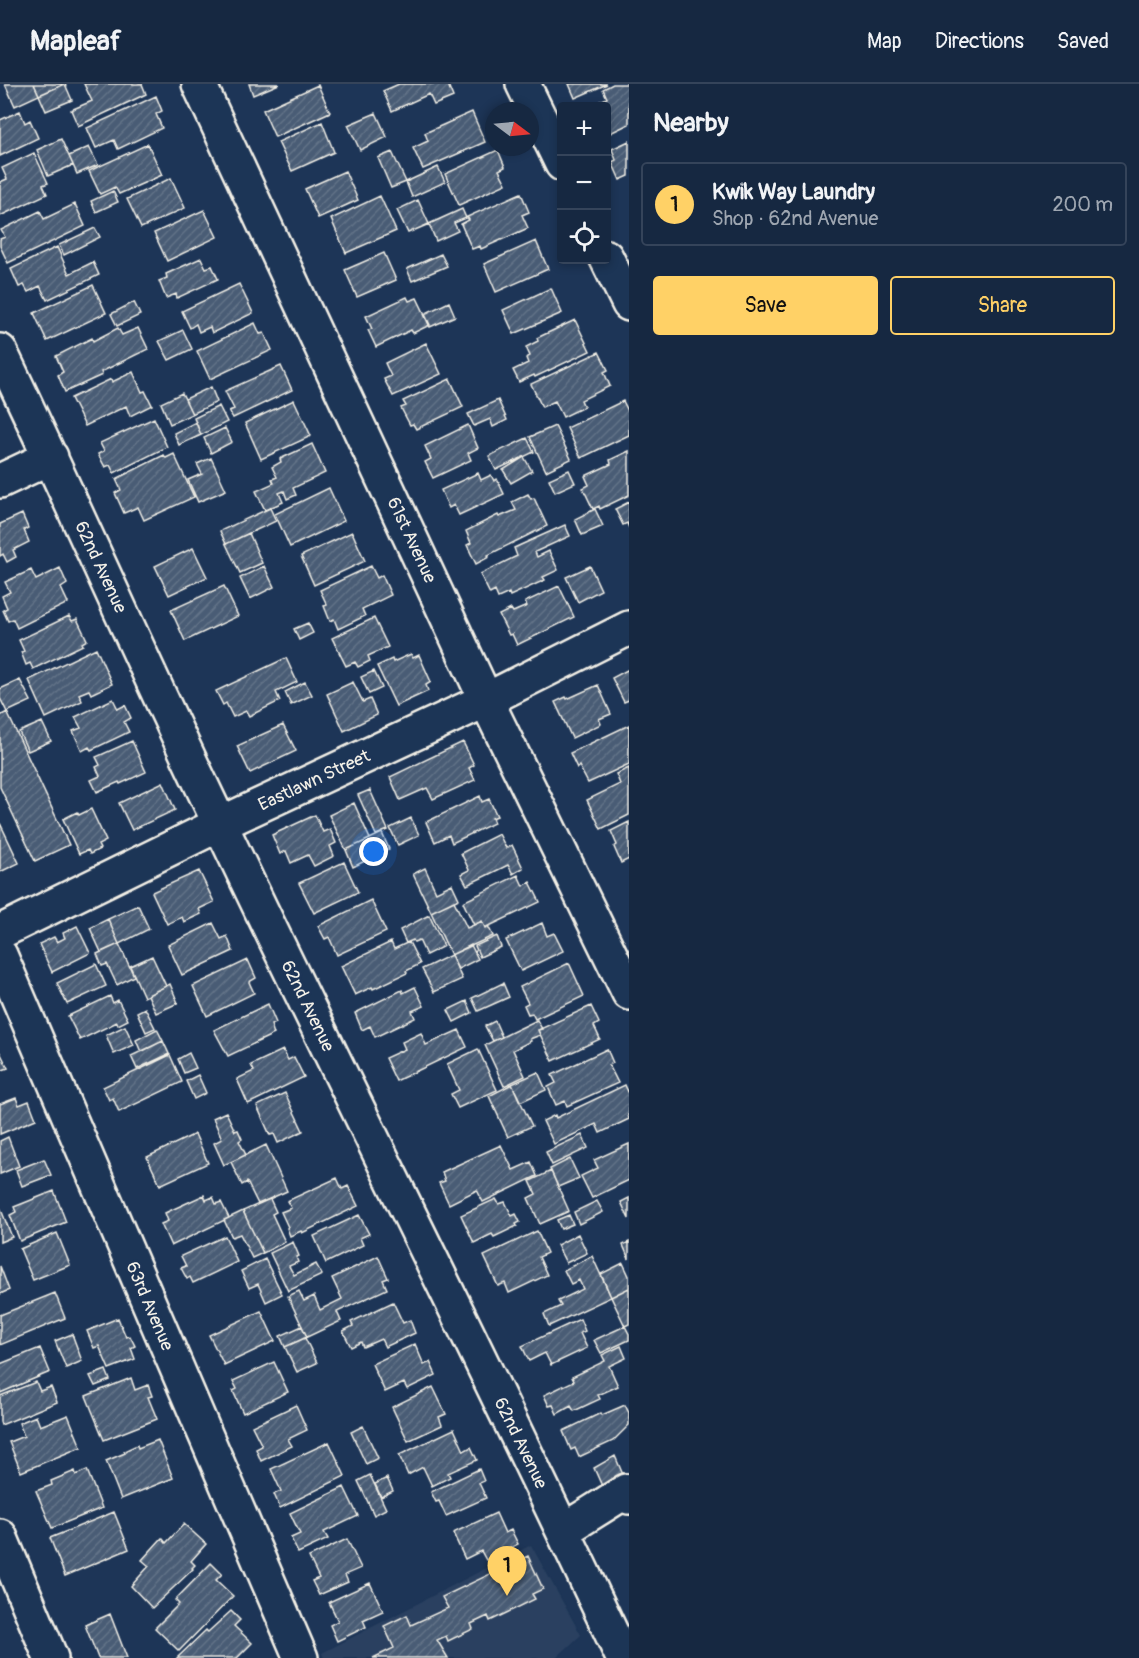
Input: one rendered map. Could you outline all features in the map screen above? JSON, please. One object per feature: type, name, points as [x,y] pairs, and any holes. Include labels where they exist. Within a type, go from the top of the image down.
[{"type":"street","name":"61st Avenue","points":[[199,84],[486,699],[629,993]]},
{"type":"street","points":[[523,84],[557,156]]},
{"type":"street","points":[[609,264],[629,304]]},
{"type":"street","name":"62nd Avenue","points":[[0,351],[220,824],[564,1530],[623,1658]]},
{"type":"street","points":[[0,481],[51,457]]},
{"type":"street","name":"Eastlawn Street","points":[[0,932],[629,628]]},
{"type":"street","name":"63rd Avenue","points":[[0,955],[301,1658]]},
{"type":"street","points":[[564,1530],[626,1491],[629,1497]]},
{"type":"street","points":[[0,1536],[51,1658]]},
{"type":"shaded area","points":[[531,1545],[581,1635],[556,1658],[324,1658],[322,1653]]},
{"type":"building","points":[[5,84],[34,84],[39,95],[15,106]]},
{"type":"building","points":[[34,84],[62,84],[63,85],[39,95]]},
{"type":"building","points":[[65,84],[72,100],[46,111],[39,95]]},
{"type":"building","points":[[84,84],[142,84],[146,94],[78,126],[71,110],[92,101]]},
{"type":"building","points":[[249,84],[279,84],[253,95]]},
{"type":"building","points":[[399,84],[451,84],[448,85],[453,97],[434,105],[429,94],[392,111],[383,91]]},
{"type":"building","points":[[569,84],[607,84],[575,98]]},
{"type":"building","points":[[613,84],[629,84],[629,124],[611,133],[611,102],[598,102],[607,98],[603,89]]},
{"type":"building","points":[[318,85],[330,112],[275,137],[263,110]]},
{"type":"building","points":[[156,96],[162,111],[156,114],[162,128],[118,149],[114,140],[96,148],[87,128]]},
{"type":"building","points":[[20,111],[25,123],[30,120],[38,138],[0,156],[0,120]]},
{"type":"building","points":[[472,112],[485,142],[423,169],[413,148],[428,141],[425,133]]},
{"type":"building","points":[[376,113],[387,137],[360,150],[348,125]]},
{"type":"building","points":[[322,122],[334,152],[292,171],[278,142]]},
{"type":"building","points":[[61,139],[73,165],[48,176],[37,150]]},
{"type":"building","points":[[629,141],[629,176],[620,180],[612,162],[616,160],[612,149]]},
{"type":"building","points":[[148,144],[162,175],[119,194],[115,187],[100,194],[89,171]]},
{"type":"building","points":[[89,147],[98,165],[77,174],[69,156]]},
{"type":"building","points":[[392,152],[406,182],[391,188],[378,158]]},
{"type":"building","points":[[34,153],[48,183],[43,185],[47,194],[0,216],[0,182],[7,179],[2,168]]},
{"type":"building","points":[[485,156],[500,156],[505,167],[499,170],[506,184],[459,205],[445,174]]},
{"type":"building","points":[[438,167],[445,182],[412,197],[406,182]]},
{"type":"building","points":[[345,171],[358,200],[318,218],[305,189]]},
{"type":"building","points":[[171,178],[185,208],[141,228],[127,199]]},
{"type":"building","points":[[113,191],[118,202],[96,212],[91,201]]},
{"type":"building","points":[[521,193],[529,212],[522,215],[528,228],[481,249],[480,246],[472,249],[461,224],[469,220],[467,217]]},
{"type":"building","points":[[380,196],[396,231],[346,253],[331,219]]},
{"type":"building","points":[[418,200],[429,224],[408,233],[397,210]]},
{"type":"building","points":[[75,204],[85,226],[8,263],[0,246],[0,239],[5,237],[1,230],[40,211],[44,219]]},
{"type":"building","points":[[462,209],[466,218],[454,223],[458,231],[436,241],[429,224]]},
{"type":"building","points":[[204,210],[217,237],[167,261],[154,233]]},
{"type":"building","points":[[95,228],[100,237],[64,255],[59,245]]},
{"type":"building","points":[[536,241],[548,269],[496,292],[484,264]]},
{"type":"building","points":[[57,247],[69,274],[93,262],[99,275],[47,300],[40,286],[28,292],[24,285],[19,287],[11,269]]},
{"type":"building","points":[[384,253],[396,280],[357,297],[345,270]]},
{"type":"building","points":[[441,254],[447,266],[412,281],[407,269]]},
{"type":"building","points":[[201,258],[206,268],[212,266],[218,279],[177,298],[176,294],[166,298],[159,281],[167,278],[166,274]]},
{"type":"building","points":[[239,284],[253,313],[212,333],[210,327],[199,332],[196,324],[190,328],[182,311]]},
{"type":"building","points":[[93,285],[106,313],[47,341],[34,313]]},
{"type":"building","points":[[551,288],[562,313],[514,334],[503,310]]},
{"type":"building","points":[[407,297],[409,301],[417,298],[430,325],[413,333],[411,330],[376,347],[368,330],[372,329],[366,316]]},
{"type":"building","points":[[134,302],[140,315],[117,326],[111,314]]},
{"type":"building","points":[[449,302],[455,316],[430,327],[424,314]]},
{"type":"building","points":[[575,320],[590,351],[535,377],[534,375],[519,382],[513,370],[528,363],[526,358],[530,356],[526,347],[538,341],[537,338]]},
{"type":"building","points":[[255,323],[260,334],[264,333],[272,350],[210,379],[197,351]]},
{"type":"building","points":[[118,328],[122,335],[138,328],[148,349],[101,372],[102,375],[65,392],[58,375],[63,372],[56,356]]},
{"type":"building","points":[[183,330],[192,349],[169,360],[159,341]]},
{"type":"building","points":[[426,343],[441,374],[393,396],[384,379],[391,376],[385,363]]},
{"type":"building","points":[[599,352],[608,370],[604,372],[610,386],[581,400],[584,407],[563,417],[555,401],[542,407],[531,384]]},
{"type":"building","points":[[281,366],[292,390],[233,418],[229,411],[234,409],[225,391]]},
{"type":"building","points":[[133,372],[142,392],[145,391],[152,405],[130,416],[126,406],[85,426],[71,398],[111,379],[112,382]]},
{"type":"building","points":[[450,379],[463,407],[416,429],[413,424],[410,425],[401,408],[406,406],[403,401]]},
{"type":"building","points":[[211,387],[217,402],[192,414],[185,399]]},
{"type":"building","points":[[182,393],[192,414],[170,424],[161,403]]},
{"type":"building","points":[[294,400],[311,436],[261,459],[245,423]]},
{"type":"building","points":[[498,400],[507,420],[493,427],[490,419],[474,426],[468,414]]},
{"type":"building","points":[[623,401],[629,413],[629,435],[581,458],[567,428]]},
{"type":"building","points":[[219,406],[227,422],[201,435],[194,418]]},
{"type":"building","points":[[154,418],[167,447],[114,473],[110,465],[105,467],[98,454],[104,451],[100,443]]},
{"type":"building","points":[[196,422],[201,435],[179,445],[174,433]]},
{"type":"building","points":[[468,425],[478,448],[468,453],[471,460],[433,478],[425,462],[431,459],[425,446]]},
{"type":"building","points":[[555,426],[571,459],[546,471],[530,437]]},
{"type":"building","points":[[225,428],[232,442],[211,453],[204,438]]},
{"type":"building","points":[[527,438],[534,452],[496,470],[489,456]]},
{"type":"building","points":[[312,444],[325,473],[293,488],[296,495],[287,499],[284,491],[279,493],[283,502],[265,510],[256,491],[274,483],[272,479],[277,477],[272,467],[281,462],[280,459]]},
{"type":"building","points":[[629,451],[629,495],[600,509],[599,506],[593,509],[583,488],[589,485],[585,476],[611,464],[610,460]]},
{"type":"building","points":[[174,454],[194,497],[144,520],[138,507],[124,513],[115,493],[121,490],[116,479],[164,455],[166,458]]},
{"type":"building","points":[[524,457],[532,471],[511,483],[503,470]]},
{"type":"building","points":[[211,458],[226,490],[198,502],[188,480],[202,474],[197,464]]},
{"type":"building","points":[[569,470],[575,483],[555,492],[549,479]]},
{"type":"building","points":[[478,473],[481,480],[491,475],[494,481],[497,479],[504,494],[459,515],[454,505],[449,508],[441,490]]},
{"type":"building","points":[[329,488],[344,521],[290,547],[275,514]]},
{"type":"building","points":[[528,494],[531,499],[534,498],[547,526],[488,555],[489,557],[476,564],[467,545],[471,543],[466,531],[498,515],[499,517],[516,510],[512,502]]},
{"type":"building","points":[[629,502],[629,528],[627,523],[623,525],[615,509]]},
{"type":"building","points":[[270,508],[276,521],[226,544],[220,531]]},
{"type":"building","points":[[595,509],[603,526],[582,535],[575,519]]},
{"type":"building","points":[[22,514],[28,528],[24,530],[29,542],[13,550],[16,557],[7,562],[3,554],[0,556],[0,524]]},
{"type":"building","points":[[565,525],[570,536],[535,552],[537,557],[549,551],[558,570],[543,577],[545,580],[510,596],[509,593],[498,598],[495,591],[490,594],[480,574],[517,556],[514,548]]},
{"type":"building","points":[[352,532],[365,561],[314,585],[301,556]]},
{"type":"building","points":[[249,533],[262,563],[240,573],[226,544]]},
{"type":"building","points":[[193,548],[207,577],[169,595],[155,566]]},
{"type":"building","points":[[264,566],[274,587],[250,599],[240,578]]},
{"type":"building","points":[[371,566],[377,578],[382,575],[391,595],[362,609],[365,616],[338,629],[334,619],[330,621],[324,606],[327,605],[320,590]]},
{"type":"building","points":[[590,566],[601,590],[578,602],[566,577]]},
{"type":"building","points":[[60,568],[67,584],[61,588],[68,603],[17,628],[13,619],[8,621],[3,610],[7,608],[2,596],[10,592],[5,582],[31,570],[36,580]]},
{"type":"building","points":[[224,586],[238,616],[185,641],[171,610]]},
{"type":"building","points":[[559,586],[574,617],[517,645],[499,615],[511,609],[513,612],[527,606],[525,602]]},
{"type":"building","points":[[69,616],[72,621],[77,619],[87,640],[82,643],[83,645],[33,669],[30,663],[26,665],[21,652],[24,651],[19,640]]},
{"type":"building","points":[[374,618],[388,647],[368,656],[370,661],[358,667],[355,662],[346,666],[332,638]]},
{"type":"building","points":[[308,623],[313,633],[299,640],[294,629]]},
{"type":"building","points":[[96,648],[112,684],[91,694],[89,690],[79,694],[82,701],[46,718],[29,680]]},
{"type":"building","points":[[411,654],[413,658],[419,655],[431,682],[426,685],[428,691],[396,706],[377,666]]},
{"type":"building","points":[[286,658],[297,682],[276,692],[280,701],[249,716],[246,711],[233,717],[226,703],[223,705],[216,691]]},
{"type":"building","points":[[629,669],[629,700],[624,702],[612,678]]},
{"type":"building","points":[[374,671],[382,688],[369,694],[361,677]]},
{"type":"building","points":[[20,680],[31,701],[7,712],[0,698],[0,689]]},
{"type":"building","points":[[305,682],[312,695],[291,705],[285,692]]},
{"type":"building","points":[[353,682],[363,702],[370,699],[377,715],[344,731],[327,694]]},
{"type":"building","points":[[598,685],[611,714],[599,719],[601,724],[572,738],[555,702]]},
{"type":"building","points":[[113,699],[118,709],[125,705],[131,718],[124,722],[129,732],[91,750],[89,747],[82,751],[73,731],[81,728],[75,717]]},
{"type":"building","points":[[7,712],[69,845],[35,861],[0,787],[0,716]]},
{"type":"building","points":[[42,722],[51,741],[28,751],[19,732]]},
{"type":"building","points":[[283,725],[296,751],[250,773],[237,746]]},
{"type":"building","points":[[629,725],[629,764],[588,783],[570,753]]},
{"type":"building","points":[[132,741],[146,772],[97,792],[91,780],[100,776],[96,767],[100,765],[96,757]]},
{"type":"building","points":[[463,742],[474,765],[469,768],[475,780],[433,799],[427,788],[400,800],[390,777]]},
{"type":"building","points":[[629,768],[629,815],[601,829],[587,800],[620,784],[616,774]]},
{"type":"building","points":[[163,782],[175,810],[132,830],[119,803]]},
{"type":"building","points":[[370,790],[388,830],[376,835],[358,795]]},
{"type":"building","points":[[480,796],[482,802],[489,799],[497,816],[492,818],[494,823],[452,843],[449,835],[435,842],[426,822]]},
{"type":"building","points":[[354,803],[370,839],[346,850],[329,815]]},
{"type":"building","points":[[91,809],[106,841],[98,845],[100,849],[90,854],[88,850],[79,854],[63,819],[77,812],[79,815]]},
{"type":"building","points":[[315,815],[323,832],[330,829],[336,843],[330,846],[334,856],[314,866],[308,855],[291,863],[286,851],[280,854],[272,835]]},
{"type":"building","points":[[411,818],[419,835],[398,845],[390,828]]},
{"type":"building","points":[[629,822],[629,859],[621,863],[614,847],[617,845],[611,831]]},
{"type":"building","points":[[0,823],[19,863],[0,872]]},
{"type":"building","points":[[382,833],[389,849],[353,867],[346,850]]},
{"type":"building","points":[[499,834],[506,848],[512,845],[523,868],[513,874],[508,865],[467,885],[461,874],[469,870],[461,853]]},
{"type":"building","points":[[344,862],[358,892],[314,913],[299,883]]},
{"type":"building","points":[[425,868],[436,892],[452,884],[459,899],[431,912],[413,874]]},
{"type":"building","points":[[199,871],[214,902],[199,909],[201,914],[184,922],[182,917],[167,924],[152,892]]},
{"type":"building","points":[[518,875],[523,886],[530,882],[540,902],[485,928],[482,921],[474,925],[463,902]]},
{"type":"building","points":[[371,900],[386,932],[337,955],[329,937],[325,939],[318,926]]},
{"type":"building","points":[[454,901],[467,928],[482,921],[485,928],[488,926],[493,936],[451,955],[431,912]]},
{"type":"building","points":[[138,905],[149,929],[119,944],[108,919]]},
{"type":"building","points":[[429,915],[444,946],[426,955],[419,940],[406,943],[400,930]]},
{"type":"building","points":[[108,919],[119,944],[101,952],[90,928]]},
{"type":"building","points":[[213,923],[221,939],[227,936],[233,951],[182,975],[168,945]]},
{"type":"building","points":[[542,923],[547,936],[554,933],[563,951],[521,971],[506,940]]},
{"type":"building","points":[[77,926],[90,953],[52,972],[39,944],[54,937],[57,942],[65,938],[63,933]]},
{"type":"building","points":[[497,936],[501,947],[480,957],[475,946]]},
{"type":"building","points":[[391,942],[394,949],[409,942],[420,964],[406,971],[407,973],[355,995],[341,966]]},
{"type":"building","points":[[119,944],[134,976],[117,985],[107,964],[102,966],[97,954]]},
{"type":"building","points":[[471,945],[478,959],[458,969],[451,955]]},
{"type":"building","points":[[451,955],[462,979],[434,992],[422,969]]},
{"type":"building","points":[[152,956],[166,986],[144,997],[130,966]]},
{"type":"building","points":[[248,960],[256,978],[249,982],[254,993],[207,1016],[193,986]]},
{"type":"building","points":[[569,963],[584,996],[535,1019],[532,1013],[528,1014],[524,1005],[528,1003],[520,987]]},
{"type":"building","points":[[96,964],[106,986],[67,1004],[57,983]]},
{"type":"building","points":[[503,983],[509,997],[478,1011],[472,998]]},
{"type":"building","points":[[170,984],[178,1003],[156,1013],[148,995]]},
{"type":"building","points":[[415,987],[424,1006],[412,1011],[415,1018],[375,1037],[370,1026],[362,1030],[355,1013],[402,990],[403,993]]},
{"type":"building","points":[[110,996],[113,1003],[118,1000],[128,1020],[118,1025],[117,1022],[80,1040],[68,1016]]},
{"type":"building","points":[[467,1001],[472,1013],[454,1022],[448,1010]]},
{"type":"building","points":[[268,1004],[276,1023],[271,1025],[274,1034],[228,1056],[214,1030]]},
{"type":"building","points":[[591,1006],[599,1023],[594,1026],[600,1039],[553,1061],[538,1030]]},
{"type":"building","points":[[145,1008],[155,1028],[146,1032],[137,1012]]},
{"type":"building","points":[[537,1020],[542,1029],[538,1030],[540,1035],[513,1050],[525,1076],[504,1086],[485,1045]]},
{"type":"building","points":[[495,1021],[502,1037],[493,1041],[485,1026]]},
{"type":"building","points":[[125,1026],[134,1045],[114,1054],[106,1035]]},
{"type":"building","points":[[157,1029],[163,1041],[141,1052],[136,1040]]},
{"type":"building","points":[[459,1030],[467,1047],[396,1081],[385,1058],[405,1049],[402,1042],[421,1033],[426,1045]]},
{"type":"building","points":[[163,1041],[169,1054],[137,1069],[131,1056]]},
{"type":"building","points":[[478,1049],[497,1090],[458,1108],[451,1094],[459,1090],[447,1064]]},
{"type":"building","points":[[607,1049],[613,1063],[609,1065],[618,1083],[567,1106],[565,1101],[556,1105],[548,1087],[556,1083],[552,1075]]},
{"type":"building","points":[[283,1050],[288,1060],[294,1057],[304,1077],[248,1104],[237,1079],[254,1071],[251,1065]]},
{"type":"building","points":[[0,1052],[8,1068],[0,1071]]},
{"type":"building","points":[[189,1053],[196,1068],[184,1073],[178,1059]]},
{"type":"building","points":[[170,1055],[182,1082],[119,1112],[113,1098],[109,1100],[103,1087]]},
{"type":"building","points":[[538,1072],[546,1090],[520,1102],[512,1084]]},
{"type":"building","points":[[198,1075],[206,1093],[194,1099],[186,1081]]},
{"type":"building","points":[[512,1084],[532,1126],[508,1137],[489,1096]]},
{"type":"building","points":[[625,1085],[629,1094],[629,1119],[600,1133],[596,1124],[554,1144],[543,1121],[555,1115],[556,1118]]},
{"type":"building","points":[[285,1093],[303,1131],[278,1143],[274,1134],[270,1135],[257,1106]]},
{"type":"building","points":[[16,1098],[19,1105],[29,1101],[36,1119],[0,1134],[0,1104]]},
{"type":"building","points":[[226,1112],[235,1131],[238,1130],[242,1139],[239,1141],[246,1155],[224,1165],[214,1143],[222,1139],[213,1118]]},
{"type":"building","points":[[195,1134],[208,1163],[160,1185],[147,1157]]},
{"type":"building","points":[[582,1135],[588,1148],[552,1165],[546,1152]]},
{"type":"building","points":[[8,1137],[19,1166],[0,1174],[0,1141]]},
{"type":"building","points":[[629,1144],[629,1180],[592,1198],[581,1176],[598,1168],[594,1160]]},
{"type":"building","points":[[266,1145],[287,1191],[258,1204],[247,1182],[242,1185],[231,1162]]},
{"type":"building","points":[[501,1145],[513,1170],[531,1162],[537,1176],[483,1202],[477,1190],[449,1204],[439,1183],[445,1181],[442,1172]]},
{"type":"building","points":[[44,1159],[51,1175],[22,1186],[16,1170]]},
{"type":"building","points":[[570,1159],[579,1178],[558,1187],[550,1169]]},
{"type":"building","points":[[551,1171],[569,1211],[540,1224],[528,1198],[536,1194],[530,1181]]},
{"type":"building","points":[[337,1178],[342,1189],[348,1186],[358,1206],[302,1233],[301,1231],[290,1236],[281,1212],[291,1208],[287,1201]]},
{"type":"building","points":[[54,1191],[66,1222],[20,1241],[10,1215],[16,1212],[14,1207]]},
{"type":"building","points":[[204,1195],[206,1200],[213,1197],[216,1204],[221,1202],[229,1218],[171,1246],[161,1224],[168,1221],[165,1213]]},
{"type":"building","points":[[629,1198],[629,1219],[621,1202]]},
{"type":"building","points":[[270,1199],[276,1212],[272,1214],[285,1242],[263,1253],[243,1211]]},
{"type":"building","points":[[496,1199],[499,1204],[505,1202],[512,1216],[516,1214],[520,1222],[516,1224],[517,1226],[494,1237],[492,1234],[474,1243],[461,1215]]},
{"type":"building","points":[[597,1201],[603,1212],[579,1224],[574,1212]]},
{"type":"building","points":[[0,1207],[12,1237],[0,1242]]},
{"type":"building","points":[[243,1211],[263,1253],[252,1258],[240,1234],[232,1237],[224,1220]]},
{"type":"building","points":[[359,1215],[369,1234],[360,1238],[363,1245],[326,1263],[314,1236]]},
{"type":"building","points":[[569,1215],[573,1224],[561,1229],[557,1220]]},
{"type":"building","points":[[537,1231],[547,1253],[539,1257],[547,1275],[509,1293],[505,1283],[498,1286],[484,1256]]},
{"type":"building","points":[[57,1233],[70,1265],[33,1280],[20,1249]]},
{"type":"building","points":[[578,1234],[587,1253],[566,1263],[557,1245]]},
{"type":"building","points":[[225,1236],[237,1262],[193,1283],[190,1277],[187,1279],[181,1268],[186,1266],[181,1256]]},
{"type":"building","points":[[293,1242],[299,1256],[296,1257],[298,1262],[289,1266],[294,1275],[316,1264],[322,1275],[288,1291],[270,1253]]},
{"type":"building","points":[[629,1242],[629,1259],[623,1245]]},
{"type":"building","points":[[378,1256],[388,1278],[383,1280],[387,1289],[337,1312],[341,1321],[307,1337],[288,1296],[299,1291],[304,1301],[314,1296],[320,1310],[342,1299],[332,1278]]},
{"type":"building","points":[[592,1256],[611,1297],[549,1326],[544,1314],[561,1306],[558,1301],[583,1289],[579,1280],[571,1284],[564,1270]]},
{"type":"building","points":[[265,1259],[282,1294],[266,1302],[258,1284],[249,1288],[241,1271]]},
{"type":"building","points":[[623,1263],[629,1276],[629,1288],[611,1297],[601,1274]]},
{"type":"building","points":[[0,1266],[9,1290],[0,1294]]},
{"type":"building","points":[[629,1288],[629,1324],[625,1326],[611,1297]]},
{"type":"building","points":[[55,1293],[65,1318],[0,1345],[0,1315]]},
{"type":"building","points":[[393,1302],[403,1323],[410,1320],[415,1333],[385,1347],[381,1339],[363,1347],[361,1342],[351,1347],[343,1331],[353,1326],[351,1322]]},
{"type":"building","points":[[261,1311],[275,1341],[224,1365],[209,1335]]},
{"type":"building","points":[[118,1318],[126,1337],[130,1336],[135,1346],[131,1348],[135,1359],[109,1369],[99,1346],[94,1348],[87,1331]]},
{"type":"building","points":[[580,1319],[585,1331],[580,1333],[587,1348],[551,1365],[545,1353],[529,1361],[522,1346]]},
{"type":"building","points":[[302,1326],[307,1337],[285,1347],[280,1336]]},
{"type":"building","points":[[625,1326],[629,1340],[601,1353],[594,1340]]},
{"type":"building","points":[[72,1334],[82,1361],[66,1368],[55,1341]]},
{"type":"building","points":[[305,1338],[317,1363],[297,1372],[285,1347]]},
{"type":"building","points":[[415,1344],[424,1365],[430,1362],[436,1375],[407,1389],[404,1383],[385,1392],[372,1364]]},
{"type":"building","points":[[621,1346],[626,1358],[609,1366],[618,1386],[598,1395],[600,1399],[574,1411],[571,1406],[557,1414],[553,1405],[549,1406],[544,1395],[574,1381],[572,1377],[605,1361],[602,1355]]},
{"type":"building","points":[[40,1348],[50,1372],[0,1393],[0,1364]]},
{"type":"building","points":[[274,1362],[288,1392],[243,1413],[233,1391],[237,1389],[233,1381]]},
{"type":"building","points":[[106,1370],[110,1380],[95,1386],[90,1376]]},
{"type":"building","points":[[131,1378],[135,1390],[148,1385],[152,1396],[148,1397],[157,1419],[104,1440],[86,1396]]},
{"type":"building","points":[[36,1382],[40,1391],[51,1387],[57,1402],[1,1425],[0,1396]]},
{"type":"building","points":[[433,1387],[446,1414],[439,1417],[442,1425],[408,1441],[392,1407]]},
{"type":"building","points":[[296,1405],[307,1430],[288,1439],[292,1446],[261,1461],[256,1449],[262,1446],[252,1426]]},
{"type":"building","points":[[625,1405],[629,1413],[629,1425],[613,1441],[579,1457],[575,1448],[571,1450],[563,1431],[601,1413],[602,1415]]},
{"type":"building","points":[[68,1415],[81,1447],[21,1472],[9,1442],[24,1436],[19,1423],[36,1416],[40,1426]]},
{"type":"building","points":[[363,1426],[378,1458],[366,1464],[351,1432]]},
{"type":"building","points":[[454,1429],[464,1451],[471,1447],[477,1460],[448,1473],[450,1477],[432,1486],[423,1467],[408,1475],[399,1455]]},
{"type":"building","points":[[158,1440],[173,1478],[121,1499],[106,1461],[137,1445],[138,1448]]},
{"type":"building","points":[[329,1442],[345,1476],[280,1508],[274,1494],[281,1491],[271,1469]]},
{"type":"building","points":[[615,1456],[624,1477],[602,1486],[594,1468]]},
{"type":"building","points":[[479,1469],[484,1481],[479,1483],[486,1498],[446,1516],[439,1501],[436,1502],[431,1492]]},
{"type":"building","points":[[87,1470],[102,1508],[52,1528],[36,1491],[52,1485],[51,1481],[75,1471],[76,1475]]},
{"type":"building","points":[[370,1475],[386,1509],[374,1515],[358,1481]]},
{"type":"building","points":[[387,1478],[393,1491],[381,1497],[375,1484]]},
{"type":"building","points":[[344,1487],[358,1516],[324,1532],[328,1539],[298,1553],[291,1538],[300,1534],[290,1513]]},
{"type":"building","points":[[114,1512],[129,1549],[65,1576],[50,1538]]},
{"type":"building","points":[[496,1513],[505,1533],[511,1530],[518,1544],[486,1560],[481,1551],[465,1559],[453,1533]]},
{"type":"building","points":[[184,1524],[206,1544],[191,1561],[195,1565],[193,1569],[152,1608],[131,1586],[149,1566],[142,1560],[162,1538],[166,1543]]},
{"type":"building","points":[[347,1539],[361,1568],[345,1575],[348,1582],[319,1595],[312,1581],[319,1578],[309,1557]]},
{"type":"building","points":[[528,1556],[543,1589],[532,1594],[535,1599],[490,1621],[488,1616],[471,1624],[473,1629],[448,1641],[446,1636],[437,1640],[448,1658],[373,1658],[394,1648],[384,1626],[407,1615],[411,1625],[448,1608],[442,1597]]},
{"type":"building","points":[[211,1563],[222,1574],[216,1580],[233,1596],[179,1651],[155,1628],[179,1604],[175,1600]]},
{"type":"building","points":[[370,1583],[383,1611],[363,1620],[366,1627],[337,1641],[330,1625],[338,1621],[329,1602]]},
{"type":"building","points":[[231,1611],[240,1620],[234,1626],[252,1643],[237,1658],[177,1658],[206,1630],[208,1632]]},
{"type":"building","points":[[110,1614],[127,1658],[98,1658],[85,1625]]},
{"type":"place","name":"Kwik Way Laundry","points":[[507,1596]]}]
